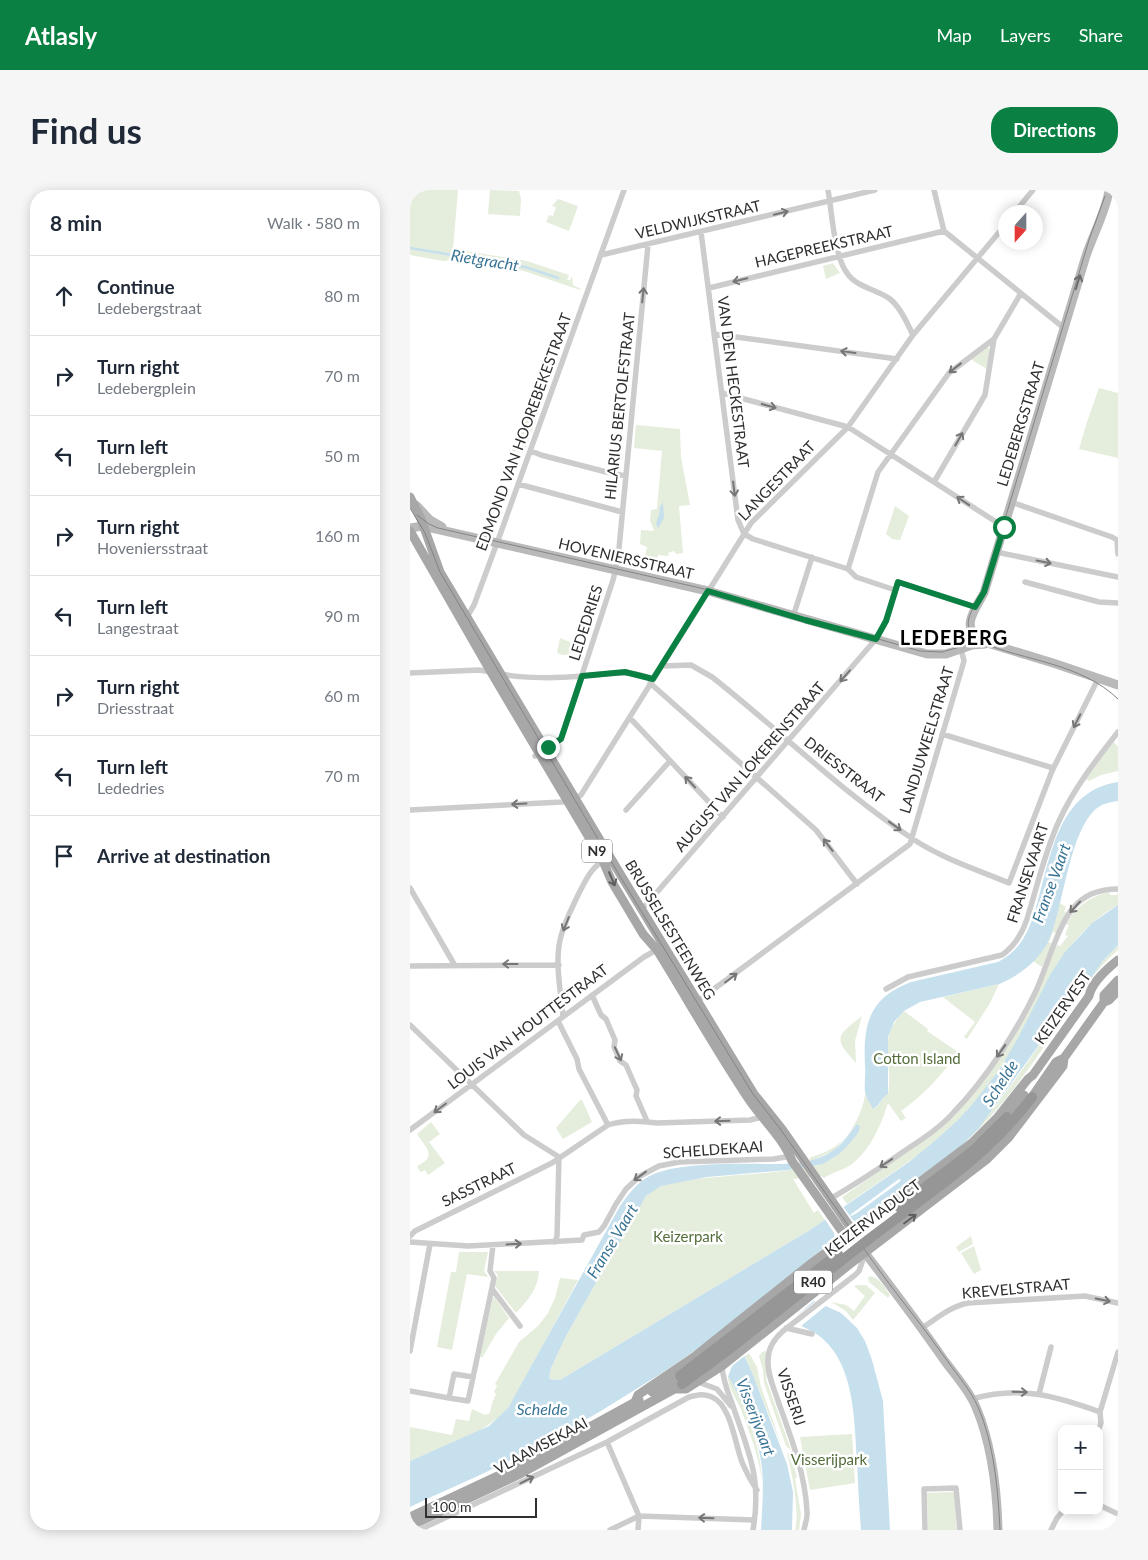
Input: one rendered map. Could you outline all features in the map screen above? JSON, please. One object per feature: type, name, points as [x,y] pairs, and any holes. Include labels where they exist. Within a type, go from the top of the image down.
[{"type":"highway","name":"KEIZERVIADUCT","points":[[681,1384],[727,1351],[942,1179],[977,1157],[997,1139],[1032,1097]]},
{"type":"highway","name":"R40","points":[[942,1179],[1007,1117]]},
{"type":"main road","name":"BRUSSELSESTEENWEG","points":[[412,500],[436,562],[501,674],[540,752]]},
{"type":"main road","name":"BRUSSELSESTEENWEG","points":[[410,529],[491,672],[540,752],[641,908],[660,948],[694,1004],[754,1094],[764,1113],[796,1158],[815,1176],[830,1199],[834,1211]]},
{"type":"main road","name":"BRUSSELSESTEENWEG","points":[[609,859],[612,882],[643,934],[660,948]]},
{"type":"main road","name":"KEIZERVEST","points":[[1033,1075],[1089,996],[1090,991],[1118,960]]},
{"type":"main road","name":"R40","points":[[1089,996],[1095,993],[1118,968]]},
{"type":"main road","name":"R40","points":[[1104,1002],[1104,996],[1118,980]]},
{"type":"main road","name":"KEIZERVEST","points":[[1064,1058],[1104,1002],[1110,1000],[1118,991]]},
{"type":"main road","points":[[681,1384],[697,1382],[722,1366],[864,1252],[992,1154],[1009,1138],[1063,1066],[1064,1058]]},
{"type":"main road","name":"KEIZERVIADUCT","points":[[1032,1097],[1056,1062],[1064,1058]]},
{"type":"main road","name":"R40","points":[[1007,1117],[1033,1083],[1033,1075]]},
{"type":"main road","points":[[634,1402],[638,1395],[694,1357],[813,1262],[972,1142],[997,1118],[1033,1075]]},
{"type":"main road","name":"BRUSSELSESTEENWEG","points":[[796,1158],[804,1178],[834,1211],[850,1234]]},
{"type":"main road","name":"VLAAMSEKAAI","points":[[410,1517],[515,1468],[634,1402],[681,1384]]},
{"type":"main road","name":"VLAAMSEKAAI","points":[[410,1526],[518,1475],[681,1384]]},
{"type":"street","name":"EDMOND VAN HOOREBEKESTRAAT","points":[[467,617],[474,605],[497,543],[624,190]]},
{"type":"street","points":[[828,190],[839,257],[847,275],[860,285],[891,300],[901,313],[913,335]]},
{"type":"street","name":"VELDWIJKSTRAAT","points":[[601,255],[875,190]]},
{"type":"street","points":[[934,190],[944,231],[1064,328]]},
{"type":"street","points":[[1021,205],[1033,190]]},
{"type":"street","name":"LEDEBERGSTRAAT","points":[[988,644],[975,636],[970,625],[972,613],[984,592],[1091,240],[1107,194]]},
{"type":"street","name":"HAGEPREEKSTRAAT","points":[[709,288],[944,231]]},
{"type":"street","name":"VAN DEN HECKESTRAAT","points":[[701,232],[738,520],[744,534]]},
{"type":"street","name":"LANGESTRAAT","points":[[571,800],[581,795],[755,517],[848,427],[913,335],[998,234]]},
{"type":"street","name":"HILARIUS BERTOLFSTRAAT","points":[[615,570],[618,559],[648,245]]},
{"type":"street","points":[[848,569],[878,472],[949,373],[994,338],[1021,293]]},
{"type":"street","points":[[714,334],[897,359]]},
{"type":"street","points":[[934,482],[985,395],[994,338]]},
{"type":"street","points":[[722,393],[848,427],[1004,527]]},
{"type":"street","points":[[531,450],[541,455],[626,476]]},
{"type":"street","points":[[518,484],[622,512]]},
{"type":"street","name":"HOVENIERSSTRAAT","points":[[412,500],[430,520],[437,525],[451,530],[454,534]]},
{"type":"street","points":[[1011,502],[1117,540],[1118,554]]},
{"type":"street","name":"HOVENIERSSTRAAT","points":[[410,529],[423,526],[708,591],[793,617],[928,654],[946,654],[978,644],[988,644]]},
{"type":"street","points":[[744,534],[753,540],[848,569],[856,577],[895,590],[898,582],[975,607]]},
{"type":"street","points":[[996,552],[1118,577]]},
{"type":"street","points":[[793,617],[812,557]]},
{"type":"street","name":"LEDEDRIES","points":[[540,752],[561,739],[615,570]]},
{"type":"street","points":[[1025,582],[1098,602],[1118,603]]},
{"type":"street","name":"AUGUST VAN LOKERENSTRAAT","points":[[641,908],[645,906],[758,777],[876,639],[886,621],[895,590]]},
{"type":"street","points":[[988,644],[1118,685]]},
{"type":"street","name":"LANDJUWEELSTRAAT","points":[[912,838],[964,661],[961,649]]},
{"type":"street","name":"DRIESSTRAAT","points":[[662,666],[691,665],[708,674],[850,792],[912,838],[945,856],[1009,883],[1053,768]]},
{"type":"street","points":[[410,673],[479,670],[512,676],[582,676],[625,672],[651,681],[816,830],[858,884]]},
{"type":"street","points":[[942,734],[1053,768],[1096,683],[1100,679]]},
{"type":"street","points":[[630,718],[723,817]]},
{"type":"street","name":"FRANSEVAART","points":[[886,989],[908,977],[1002,955],[1011,947],[1023,931],[1058,823],[1087,771],[1118,732]]},
{"type":"street","points":[[626,810],[670,760]]},
{"type":"street","points":[[410,810],[571,800]]},
{"type":"street","points":[[694,1004],[858,884],[910,844],[912,838]]},
{"type":"street","points":[[609,859],[594,868],[590,873],[567,920],[561,937],[559,964],[560,1019],[577,1059],[579,1070],[608,1125],[646,1121],[657,1123],[750,1120],[764,1113]]},
{"type":"street","points":[[410,888],[454,964]]},
{"type":"street","points":[[830,1199],[914,1144],[941,1125],[955,1112],[1010,1038],[1035,992],[1069,913],[1079,902],[1090,895],[1102,890],[1118,889]]},
{"type":"street","name":"LOUIS VAN HOUTTESTRAAT","points":[[410,1130],[644,957],[660,948]]},
{"type":"street","points":[[410,966],[559,964]]},
{"type":"street","points":[[592,995],[601,1015],[606,1019],[615,1040],[614,1047],[620,1061],[626,1064],[637,1090],[636,1096],[646,1121]]},
{"type":"street","points":[[410,1025],[524,1135],[559,1158],[557,1236],[555,1242],[493,1245],[410,1242]]},
{"type":"street","name":"SASSTRAAT","points":[[410,1236],[415,1231],[552,1163],[608,1125]]},
{"type":"street","name":"SCHELDEKAAI","points":[[555,1242],[582,1240],[584,1236],[599,1232],[616,1204],[635,1180],[659,1166],[679,1162],[796,1158]]},
{"type":"street","points":[[410,1351],[430,1244]]},
{"type":"street","points":[[410,1392],[468,1401],[494,1278],[490,1271],[493,1245]]},
{"type":"street","points":[[864,1252],[922,1328],[972,1400],[983,1427],[988,1446],[997,1504],[998,1530]]},
{"type":"street","name":"VISSERIJ","points":[[804,1530],[808,1513],[799,1462],[768,1367],[769,1350],[773,1341],[786,1328],[859,1271],[864,1252]]},
{"type":"street","points":[[492,1289],[520,1326]]},
{"type":"street","name":"KREVELSTRAAT","points":[[922,1328],[948,1311],[961,1304],[968,1303],[1085,1296],[1118,1303]]},
{"type":"street","points":[[786,1328],[812,1334]]},
{"type":"street","points":[[1039,1394],[1051,1347]]},
{"type":"street","points":[[1100,1425],[1100,1412],[1118,1352]]},
{"type":"street","points":[[722,1366],[724,1385],[754,1466],[757,1508],[753,1530]]},
{"type":"street","points":[[449,1398],[454,1374],[473,1377]]},
{"type":"street","points":[[697,1382],[717,1389],[734,1410]]},
{"type":"street","points":[[972,1400],[990,1394],[1005,1392],[1039,1394],[1065,1400],[1100,1412]]},
{"type":"street","name":"VLAAMSEKAAI","points":[[419,1530],[607,1442],[689,1397],[700,1394],[714,1397],[723,1406],[742,1462],[756,1490]]},
{"type":"street","points":[[607,1442],[639,1516],[638,1530]]},
{"type":"street","points":[[925,1530],[924,1488],[956,1488],[960,1530]]},
{"type":"street","points":[[1103,1507],[1118,1514]]},
{"type":"street","points":[[1051,1530],[1060,1515]]},
{"type":"street","points":[[610,1530],[639,1516],[754,1520]]},
{"type":"green space","points":[[410,190],[458,190],[453,249],[527,261],[569,275],[567,280],[570,280],[572,276],[573,285],[581,289],[524,271],[410,255]]},
{"type":"green space","points":[[490,190],[519,191],[521,199],[520,216],[488,214]]},
{"type":"green space","points":[[558,199],[578,206],[569,231],[546,222],[549,215],[553,216],[556,207],[552,206]]},
{"type":"green space","points":[[833,263],[840,273],[826,279],[823,266]]},
{"type":"green space","points":[[986,345],[990,350],[987,369],[972,360],[971,357]]},
{"type":"green space","points":[[1099,388],[1118,393],[1118,458],[1079,449]]},
{"type":"green space","points":[[541,401],[524,453],[515,451],[512,457],[510,456],[528,407],[537,408]]},
{"type":"green space","points":[[636,425],[680,429],[681,457],[690,505],[679,506],[683,553],[676,554],[674,551],[668,553],[669,556],[658,555],[654,571],[642,569],[647,547],[640,544],[641,530],[654,531],[650,520],[651,510],[657,509],[662,451],[634,448]]},
{"type":"green space","points":[[895,506],[909,516],[900,540],[892,539],[886,534]]},
{"type":"green space","points":[[560,638],[570,642],[573,649],[569,655],[557,653]]},
{"type":"green space","points":[[1114,742],[1118,747],[1118,771],[1101,775],[1089,781],[1086,779],[1100,759]]},
{"type":"green space","points":[[1109,892],[1110,895],[1117,895],[1118,892],[1118,905],[1096,920],[1078,937],[1063,957],[1000,1069],[974,1103],[957,1122],[931,1145],[847,1204],[842,1197],[932,1135],[956,1114],[975,1092],[1038,990],[1057,945],[1060,946],[1068,936],[1065,935],[1069,925],[1066,924],[1070,918],[1089,900]]},
{"type":"green space","points":[[1060,903],[1066,907],[1064,911],[1066,913],[1056,933],[1053,932],[1049,942],[1052,944],[1042,967],[1033,961],[1047,942]]},
{"type":"green space","points":[[1118,945],[1118,950],[1088,984],[1002,1104],[959,1148],[1001,1099],[1076,994]]},
{"type":"green space","points":[[999,984],[990,1003],[967,1039],[964,1037],[975,1022],[943,997]]},
{"type":"green space","name":"Keizerpark","points":[[904,1011],[928,1029],[927,1031],[958,1052],[932,1084],[901,1111],[906,1118],[901,1121],[888,1103],[870,1144],[852,1164],[824,1178],[821,1176],[793,1179],[814,1213],[818,1210],[825,1220],[560,1380],[549,1379],[551,1368],[565,1338],[608,1261],[608,1256],[613,1254],[630,1221],[645,1198],[655,1189],[670,1183],[789,1170],[825,1162],[837,1155],[845,1145],[855,1126],[835,1150],[811,1161],[809,1158],[831,1149],[844,1139],[858,1117],[865,1094],[874,1109],[888,1094],[888,1041],[895,1022]]},
{"type":"green space","points":[[862,1016],[855,1041],[856,1063],[843,1048],[841,1037],[847,1028]]},
{"type":"green space","points":[[582,1100],[592,1122],[563,1139],[556,1128]]},
{"type":"green space","points":[[431,1122],[440,1134],[429,1142],[445,1163],[428,1175],[425,1170],[420,1172],[417,1166],[427,1159],[429,1155],[417,1134]]},
{"type":"green space","points":[[971,1236],[973,1244],[959,1252],[956,1247]]},
{"type":"green space","points":[[974,1246],[981,1270],[974,1274],[961,1253]]},
{"type":"green space","points":[[459,1252],[488,1252],[484,1271],[488,1277],[467,1274],[452,1350],[437,1347],[451,1272],[456,1272]]},
{"type":"green space","points":[[494,1271],[539,1271],[534,1289],[516,1313],[495,1286],[498,1275]]},
{"type":"green space","points":[[870,1276],[882,1284],[890,1295],[888,1298],[869,1282],[868,1278]]},
{"type":"green space","points":[[560,1278],[578,1280],[508,1408],[501,1416],[479,1431],[410,1461],[410,1427],[452,1435],[456,1419],[469,1421],[472,1409],[485,1415],[490,1413],[496,1394],[494,1392],[497,1386],[495,1384],[519,1342],[538,1326],[548,1313],[555,1298]]},
{"type":"green space","points":[[866,1285],[875,1293],[853,1320],[846,1311],[831,1302],[846,1305],[854,1311],[865,1296],[854,1286]]},
{"type":"green space","points":[[493,1297],[509,1318],[496,1334],[482,1358],[480,1356]]},
{"type":"green space","points":[[766,1351],[766,1379],[791,1450],[786,1446],[764,1383],[759,1356],[762,1352]]},
{"type":"green space","points":[[749,1353],[757,1367],[761,1387],[782,1447],[745,1356]]},
{"type":"green space","points":[[728,1375],[751,1426],[759,1454],[762,1481],[754,1446],[742,1412],[731,1389]]},
{"type":"green space","name":"Visserijpark","points":[[852,1434],[855,1483],[810,1490],[800,1437]]},
{"type":"green space","points":[[787,1453],[791,1455],[797,1477],[795,1479],[801,1514],[799,1530],[795,1530],[796,1503]]},
{"type":"green space","points":[[954,1492],[957,1530],[928,1530],[927,1493]]},
{"type":"water","points":[[663,502],[664,518],[658,528],[656,524],[659,509]]},
{"type":"water","name":"Franse Vaart","points":[[1118,782],[1118,801],[1100,806],[1090,816],[1081,831],[1068,869],[1054,927],[1044,949],[1027,967],[1014,977],[999,984],[920,1002],[904,1011],[894,1022],[888,1037],[888,1094],[873,1109],[865,1092],[865,1037],[877,1004],[897,988],[911,982],[998,962],[1013,951],[1028,930],[1060,828],[1082,798],[1098,788]]},
{"type":"water","name":"Schelde","points":[[1118,905],[1118,945],[1090,979],[1086,980],[979,1128],[959,1148],[838,1236],[787,1278],[797,1293],[841,1313],[857,1328],[865,1341],[883,1401],[890,1530],[861,1530],[853,1408],[850,1390],[838,1358],[828,1344],[815,1333],[756,1302],[730,1323],[753,1375],[787,1464],[793,1492],[792,1530],[761,1530],[763,1476],[755,1435],[742,1402],[708,1341],[634,1391],[556,1437],[410,1507],[410,1461],[489,1426],[508,1408],[620,1206],[638,1184],[658,1173],[690,1166],[806,1162],[834,1150],[844,1141],[857,1124],[860,1126],[858,1133],[850,1143],[839,1154],[823,1164],[788,1170],[707,1177],[661,1186],[646,1196],[613,1254],[608,1256],[608,1261],[565,1338],[551,1368],[549,1379],[560,1380],[810,1230],[909,1162],[936,1140],[971,1106],[1000,1069],[1050,975],[1065,952],[1092,923]],"holes":[[[899,1179],[901,1180],[857,1213],[850,1215]]]},
{"type":"pier","points":[[842,1205],[858,1224],[835,1240],[834,1233],[824,1218]]},
{"type":"pier","points":[[810,1259],[812,1261],[790,1279],[790,1285],[816,1299],[796,1316],[816,1301],[827,1305],[801,1326],[787,1322],[756,1305],[733,1324],[747,1354],[732,1366],[727,1379],[708,1344],[621,1401],[569,1431],[502,1467],[410,1510],[410,1508],[554,1438],[670,1368],[709,1341]]},
{"type":"waterway","name":"Rietgracht","points":[[410,248],[525,267],[558,278]]},
{"type":"tram line","points":[[1105,196],[1089,240],[983,592],[969,617],[968,623],[969,630],[980,642],[1070,670],[1103,687],[1118,699]]},
{"type":"tram line","points":[[410,508],[425,533],[440,572],[621,878],[753,1094],[781,1130],[855,1235]]},
{"type":"tram line","points":[[417,515],[438,528],[709,590],[920,651],[942,652],[983,642]]},
{"type":"tram line","points":[[864,1249],[963,1382],[978,1407],[991,1451],[1000,1530]]},
{"type":"district","name":"LEDEBERG","points":[[954,638]]},
{"type":"route","points":[[548,747],[561,739],[582,676],[625,672],[653,679],[708,591],[876,639],[886,621],[898,582],[975,607],[984,592],[1004,527]]},
{"type":"park label","name":"Cotton Island","points":[[917,1059]]},
{"type":"water label","name":"Visserijvaart","points":[[756,1417]]}]
